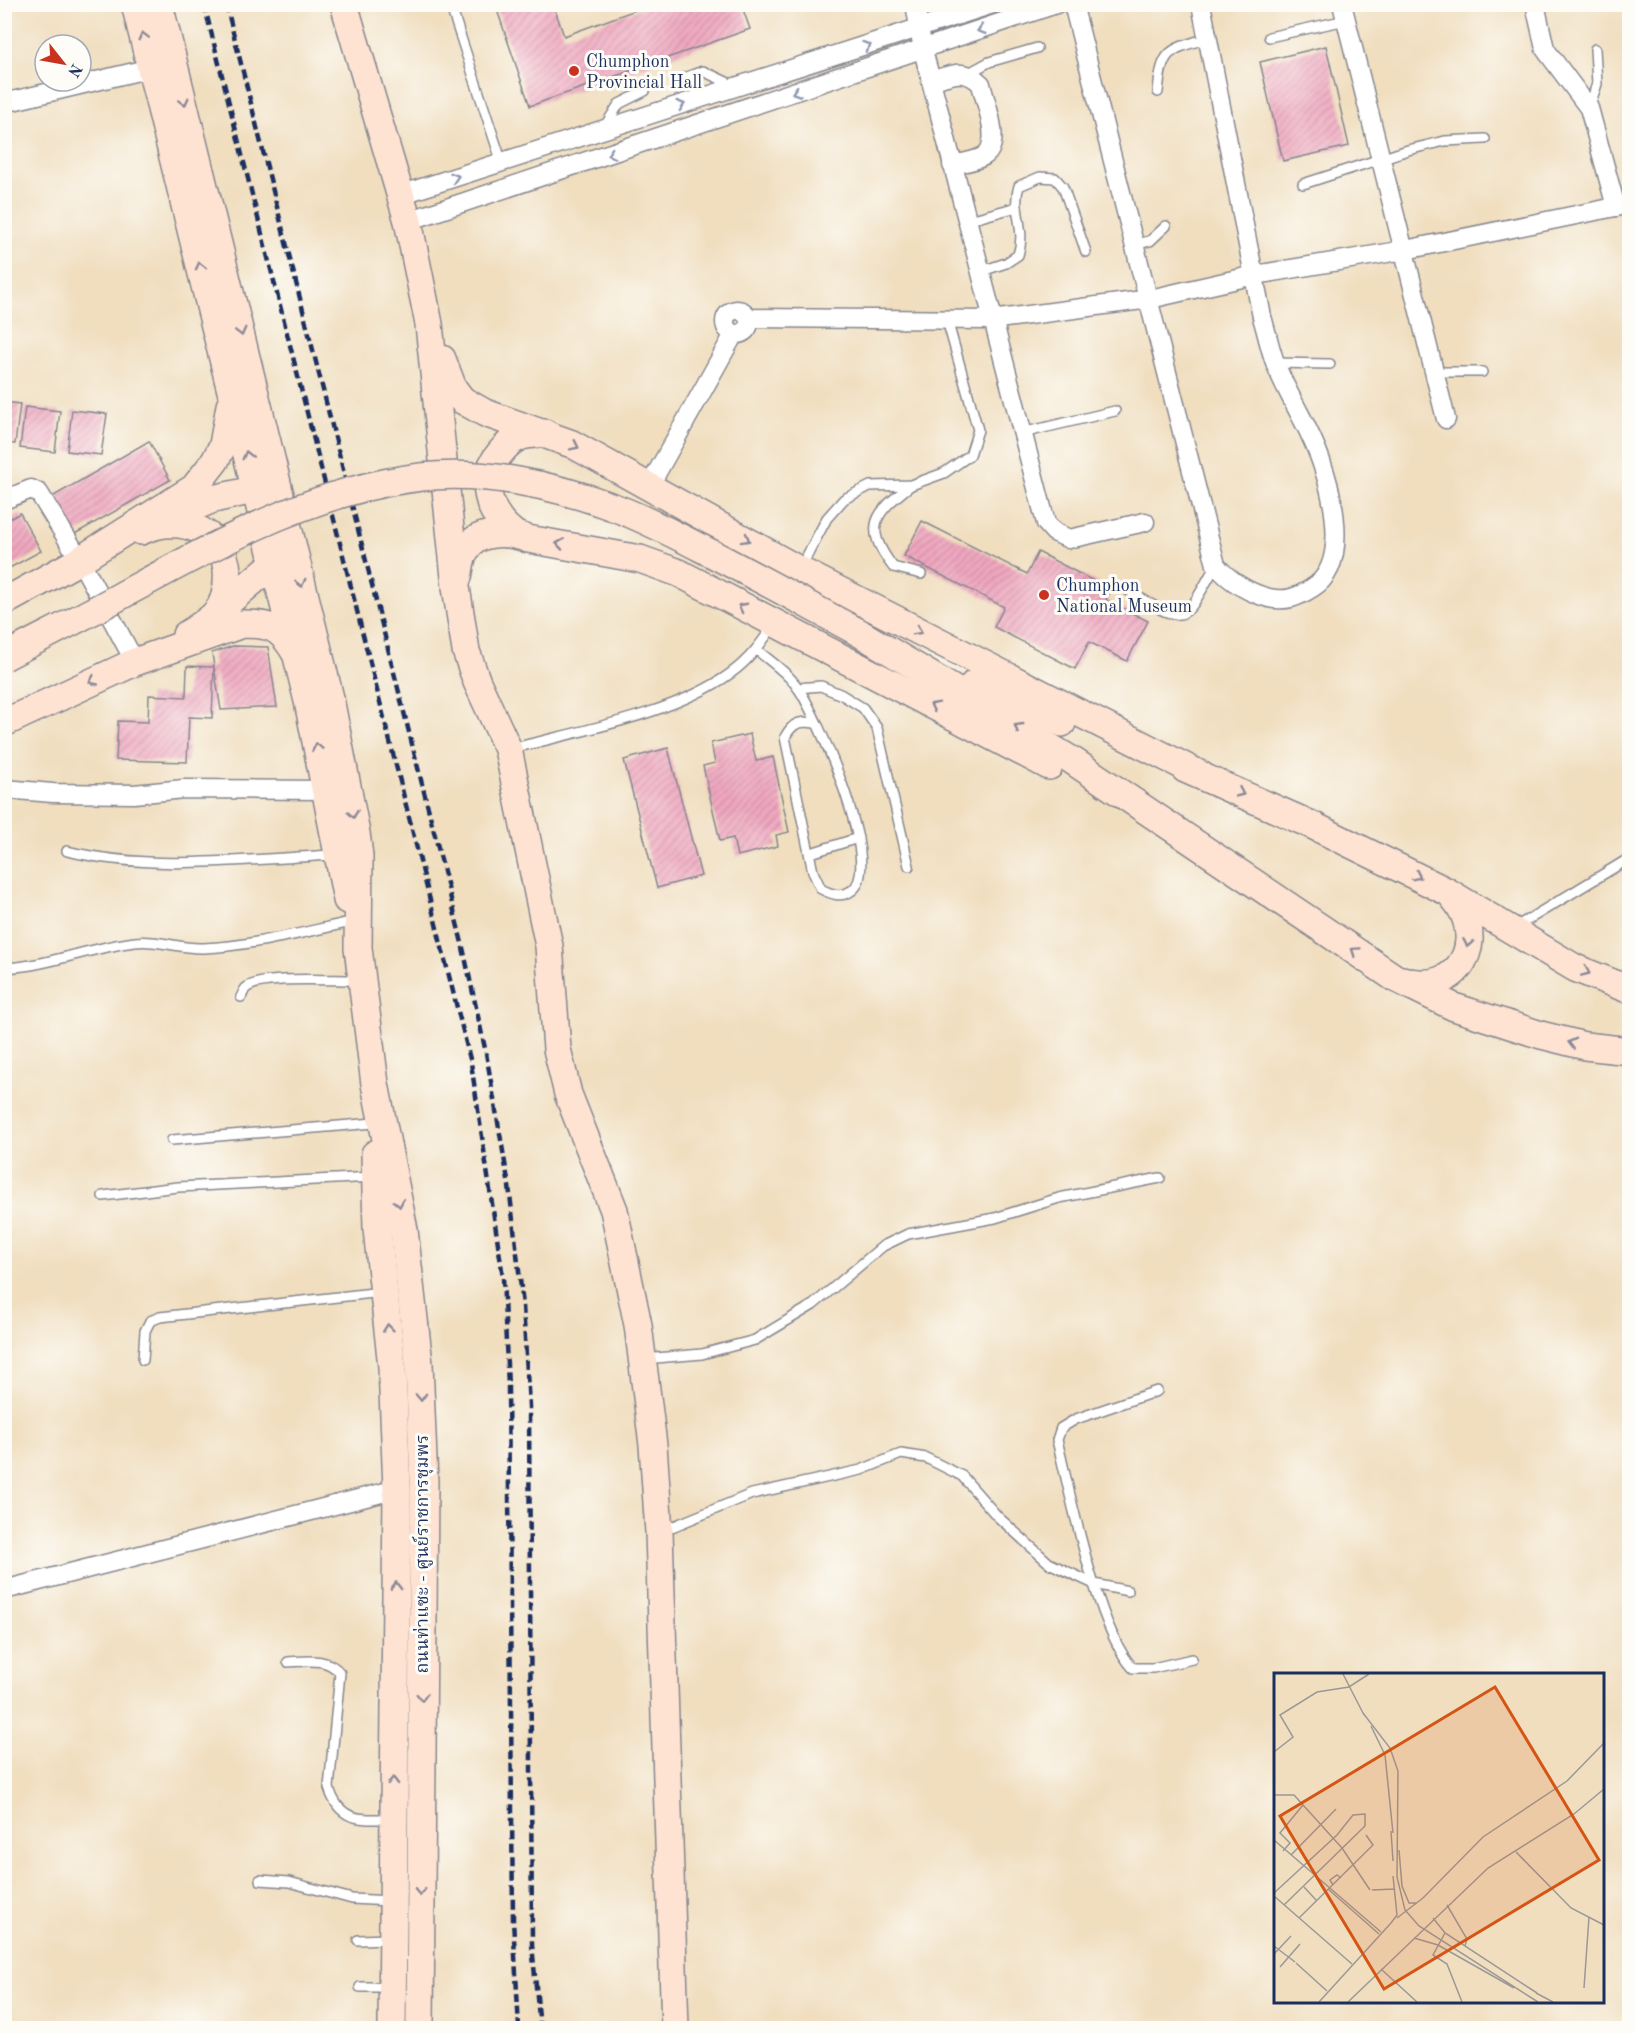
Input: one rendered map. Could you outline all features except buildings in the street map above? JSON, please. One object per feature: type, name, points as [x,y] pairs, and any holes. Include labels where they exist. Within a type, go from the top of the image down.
[{"type":"main road","points":[[135,4],[232,393],[267,487]]},
{"type":"main road","points":[[159,4],[284,559],[330,698],[354,816],[359,856],[358,948]]},
{"type":"main road","points":[[344,4],[408,221],[429,324],[456,587],[466,651],[477,682],[508,750],[549,946],[557,1049],[568,1094],[614,1210],[624,1247],[643,1359],[659,1532],[675,2028]]},
{"type":"main road","points":[[429,324],[453,388],[462,400],[485,413],[650,485],[799,570],[1201,775],[1448,892],[1575,968],[1629,990]]},
{"type":"main road","points":[[80,560],[194,488],[215,462],[223,445],[232,393]]},
{"type":"main road","points":[[440,428],[475,422],[535,435]]},
{"type":"main road","points":[[506,528],[490,504],[488,477],[494,460],[506,446],[535,435]]},
{"type":"main road","points":[[4,657],[191,558],[288,510],[380,483],[443,476],[520,483],[567,492],[614,507],[723,559],[858,632],[1073,761],[1172,830],[1395,978],[1454,1007],[1541,1035],[1585,1046],[1629,1051]]},
{"type":"main road","points":[[4,602],[80,560],[156,523],[213,499],[267,487]]},
{"type":"main road","points":[[448,502],[528,539],[640,559],[679,573],[1172,830]]},
{"type":"main road","points":[[156,523],[172,521],[188,524],[203,531],[215,542],[223,556],[228,575],[226,595],[217,612]]},
{"type":"main road","points":[[456,587],[464,553],[472,542],[506,528]]},
{"type":"main road","points":[[4,723],[181,638],[284,559]]},
{"type":"main road","points":[[284,559],[296,653],[358,948]]},
{"type":"main road","points":[[135,662],[242,624],[260,624],[276,628],[284,634],[296,653]]},
{"type":"main road","points":[[858,632],[1048,717],[1201,775]]},
{"type":"main road","points":[[1395,978],[1427,984],[1442,980],[1455,972],[1464,960],[1469,946],[1470,930],[1466,915],[1448,892]]},
{"type":"main road","name":"ถนนท่าแซะ - ศูนย์ราชการชุมพร","points":[[358,948],[375,1084],[404,1230],[420,1364],[424,1482],[420,2028]]},
{"type":"main road","name":"ถนนท่าแซะ - ศูนย์ราชการชุมพร","points":[[375,1084],[377,1229],[392,1367],[397,1489],[392,2028]]},
{"type":"main road","points":[[397,1489],[424,1482]]},
{"type":"street","points":[[915,4],[923,50],[966,221],[1046,524],[1054,532],[1069,539],[1145,522]]},
{"type":"street","points":[[400,195],[993,4]]},
{"type":"street","points":[[408,221],[1056,4]]},
{"type":"street","points":[[1073,4],[1216,565],[1235,582],[1257,595],[1278,600],[1290,599],[1318,585],[1330,569],[1335,546],[1330,494],[1313,440],[1275,363],[1262,317],[1256,275],[1201,4]]},
{"type":"street","points":[[650,485],[734,334],[725,324],[727,314],[738,309],[749,318],[991,320],[1150,299],[1256,275],[1405,250],[1623,205],[1588,108],[1545,49],[1535,4]]},
{"type":"street","points":[[1344,12],[1446,419]]},
{"type":"street","points":[[4,103],[151,68]]},
{"type":"street","points":[[931,81],[960,72],[981,84],[994,140],[991,150],[983,157],[952,165]]},
{"type":"street","points":[[741,86],[748,108]]},
{"type":"street","points":[[4,500],[32,489],[39,492],[80,560],[135,662]]},
{"type":"street","points":[[4,789],[53,793],[123,794],[184,789],[326,790]]},
{"type":"street","points":[[4,1590],[397,1489]]},
{"type":"lane","points":[[450,4],[502,163]]},
{"type":"lane","points":[[1269,37],[1344,12]]},
{"type":"lane","points":[[1158,92],[1160,65],[1166,55],[1173,49],[1208,38]]},
{"type":"lane","points":[[967,74],[989,62],[1037,48]]},
{"type":"lane","points":[[1588,108],[1597,84],[1595,49]]},
{"type":"lane","points":[[676,81],[703,71],[730,85],[741,86]]},
{"type":"lane","points":[[602,131],[619,104],[645,91]]},
{"type":"lane","points":[[1303,184],[1408,150],[1445,141],[1485,139]]},
{"type":"lane","points":[[979,272],[1006,263],[1018,255],[1023,240],[1015,197],[1019,186],[1040,177],[1055,178],[1063,187],[1086,252]]},
{"type":"lane","points":[[966,221],[1017,207]]},
{"type":"lane","points":[[1136,244],[1150,241],[1166,226]]},
{"type":"lane","points":[[921,574],[893,567],[874,536],[876,519],[884,506],[911,485],[944,472],[970,455],[978,430],[946,320]]},
{"type":"lane","points":[[1275,363],[1330,364]]},
{"type":"lane","points":[[1435,372],[1482,372]]},
{"type":"lane","points":[[1022,433],[1115,411]]},
{"type":"lane","points":[[799,570],[827,518],[844,499],[870,486],[911,485]]},
{"type":"lane","points":[[1129,591],[1166,614],[1180,615],[1190,610],[1216,565]]},
{"type":"lane","points":[[508,750],[657,708],[697,693],[731,674],[757,650],[774,624]]},
{"type":"lane","points":[[757,650],[798,688],[830,751],[858,838],[862,874],[859,885],[851,892],[841,895],[821,889],[813,872],[811,853],[804,834],[785,737],[790,727],[800,722],[815,723]]},
{"type":"lane","points":[[798,688],[821,686],[842,695],[863,708],[877,728],[909,866]]},
{"type":"lane","points":[[811,853],[858,838]]},
{"type":"lane","points":[[67,851],[117,862],[338,855]]},
{"type":"lane","points":[[1509,930],[1629,858]]},
{"type":"lane","points":[[4,968],[54,961],[131,942],[155,940],[201,948],[279,937],[352,922]]},
{"type":"lane","points":[[241,997],[246,988],[252,985],[287,979],[362,980]]},
{"type":"lane","points":[[172,1140],[374,1124]]},
{"type":"lane","points":[[103,1196],[178,1187],[376,1177]]},
{"type":"lane","points":[[643,1359],[702,1354],[755,1340],[813,1305],[883,1246],[908,1234],[995,1218],[1059,1198],[1160,1178]]},
{"type":"lane","points":[[143,1360],[145,1331],[150,1321],[160,1317],[384,1292]]},
{"type":"lane","points":[[1157,1391],[1076,1419],[1061,1428],[1057,1440],[1094,1584],[1121,1656],[1133,1668],[1153,1668],[1192,1659]]},
{"type":"lane","points":[[659,1532],[752,1494],[861,1470],[901,1454],[926,1458],[962,1476],[997,1516],[1048,1563],[1094,1584],[1128,1592]]},
{"type":"lane","points":[[288,1662],[321,1661],[334,1665],[340,1673],[329,1788],[334,1803],[345,1813],[359,1819],[393,1820]]},
{"type":"lane","points":[[260,1880],[290,1882],[352,1899],[392,1901]]},
{"type":"lane","points":[[358,1940],[392,1939]]},
{"type":"lane","points":[[360,1988],[393,1987]]},
{"type":"railway","points":[[204,4],[471,1063],[503,1277],[508,1387],[513,1920],[519,2028]]},
{"type":"railway","points":[[226,4],[462,943],[486,1053],[509,1186],[523,1305],[529,1406],[532,1945],[540,2028]]},
{"type":"place","name":"Chumphon Provincial Hall","points":[[574,71]]},
{"type":"place","name":"Chumphon National Museum","points":[[1044,595]]}]
